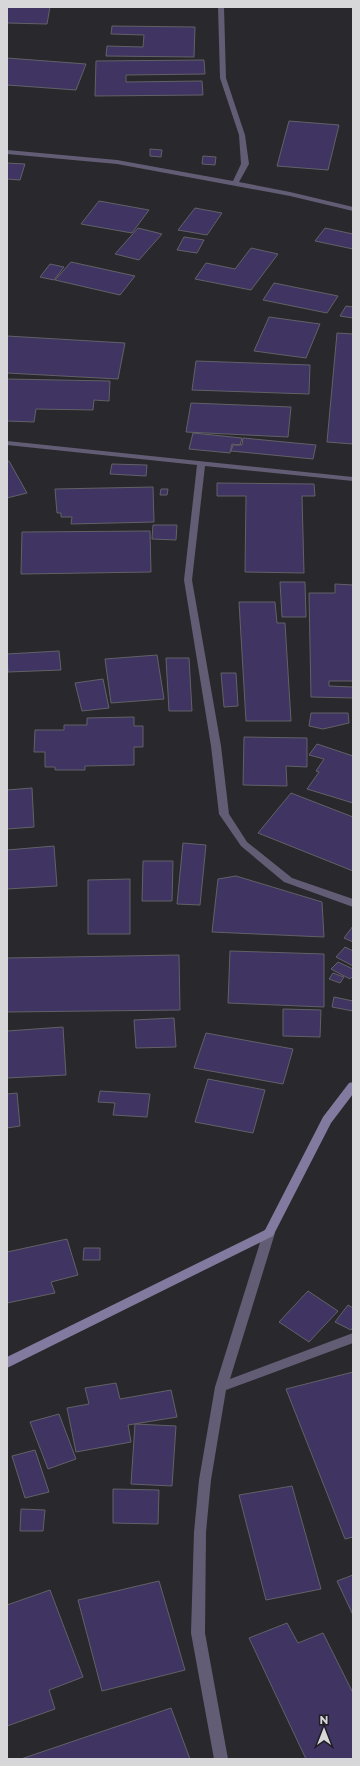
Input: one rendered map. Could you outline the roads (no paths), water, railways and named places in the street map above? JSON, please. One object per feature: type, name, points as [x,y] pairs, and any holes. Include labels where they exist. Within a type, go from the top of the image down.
[{"type":"street","points":[[221,7],[223,78],[242,134],[245,164],[235,184]]},
{"type":"street","points":[[7,152],[117,162],[235,184],[353,209]]},
{"type":"street","points":[[7,443],[353,479]]},
{"type":"street","points":[[200,462],[188,580],[216,746],[224,814],[244,844],[288,880],[353,903]]},
{"type":"street","points":[[221,1759],[198,1633],[200,1532],[205,1480],[221,1387],[269,1233],[327,1120],[353,1086]]},
{"type":"street","points":[[7,1363],[269,1233]]},
{"type":"street","points":[[221,1387],[353,1338]]}]
